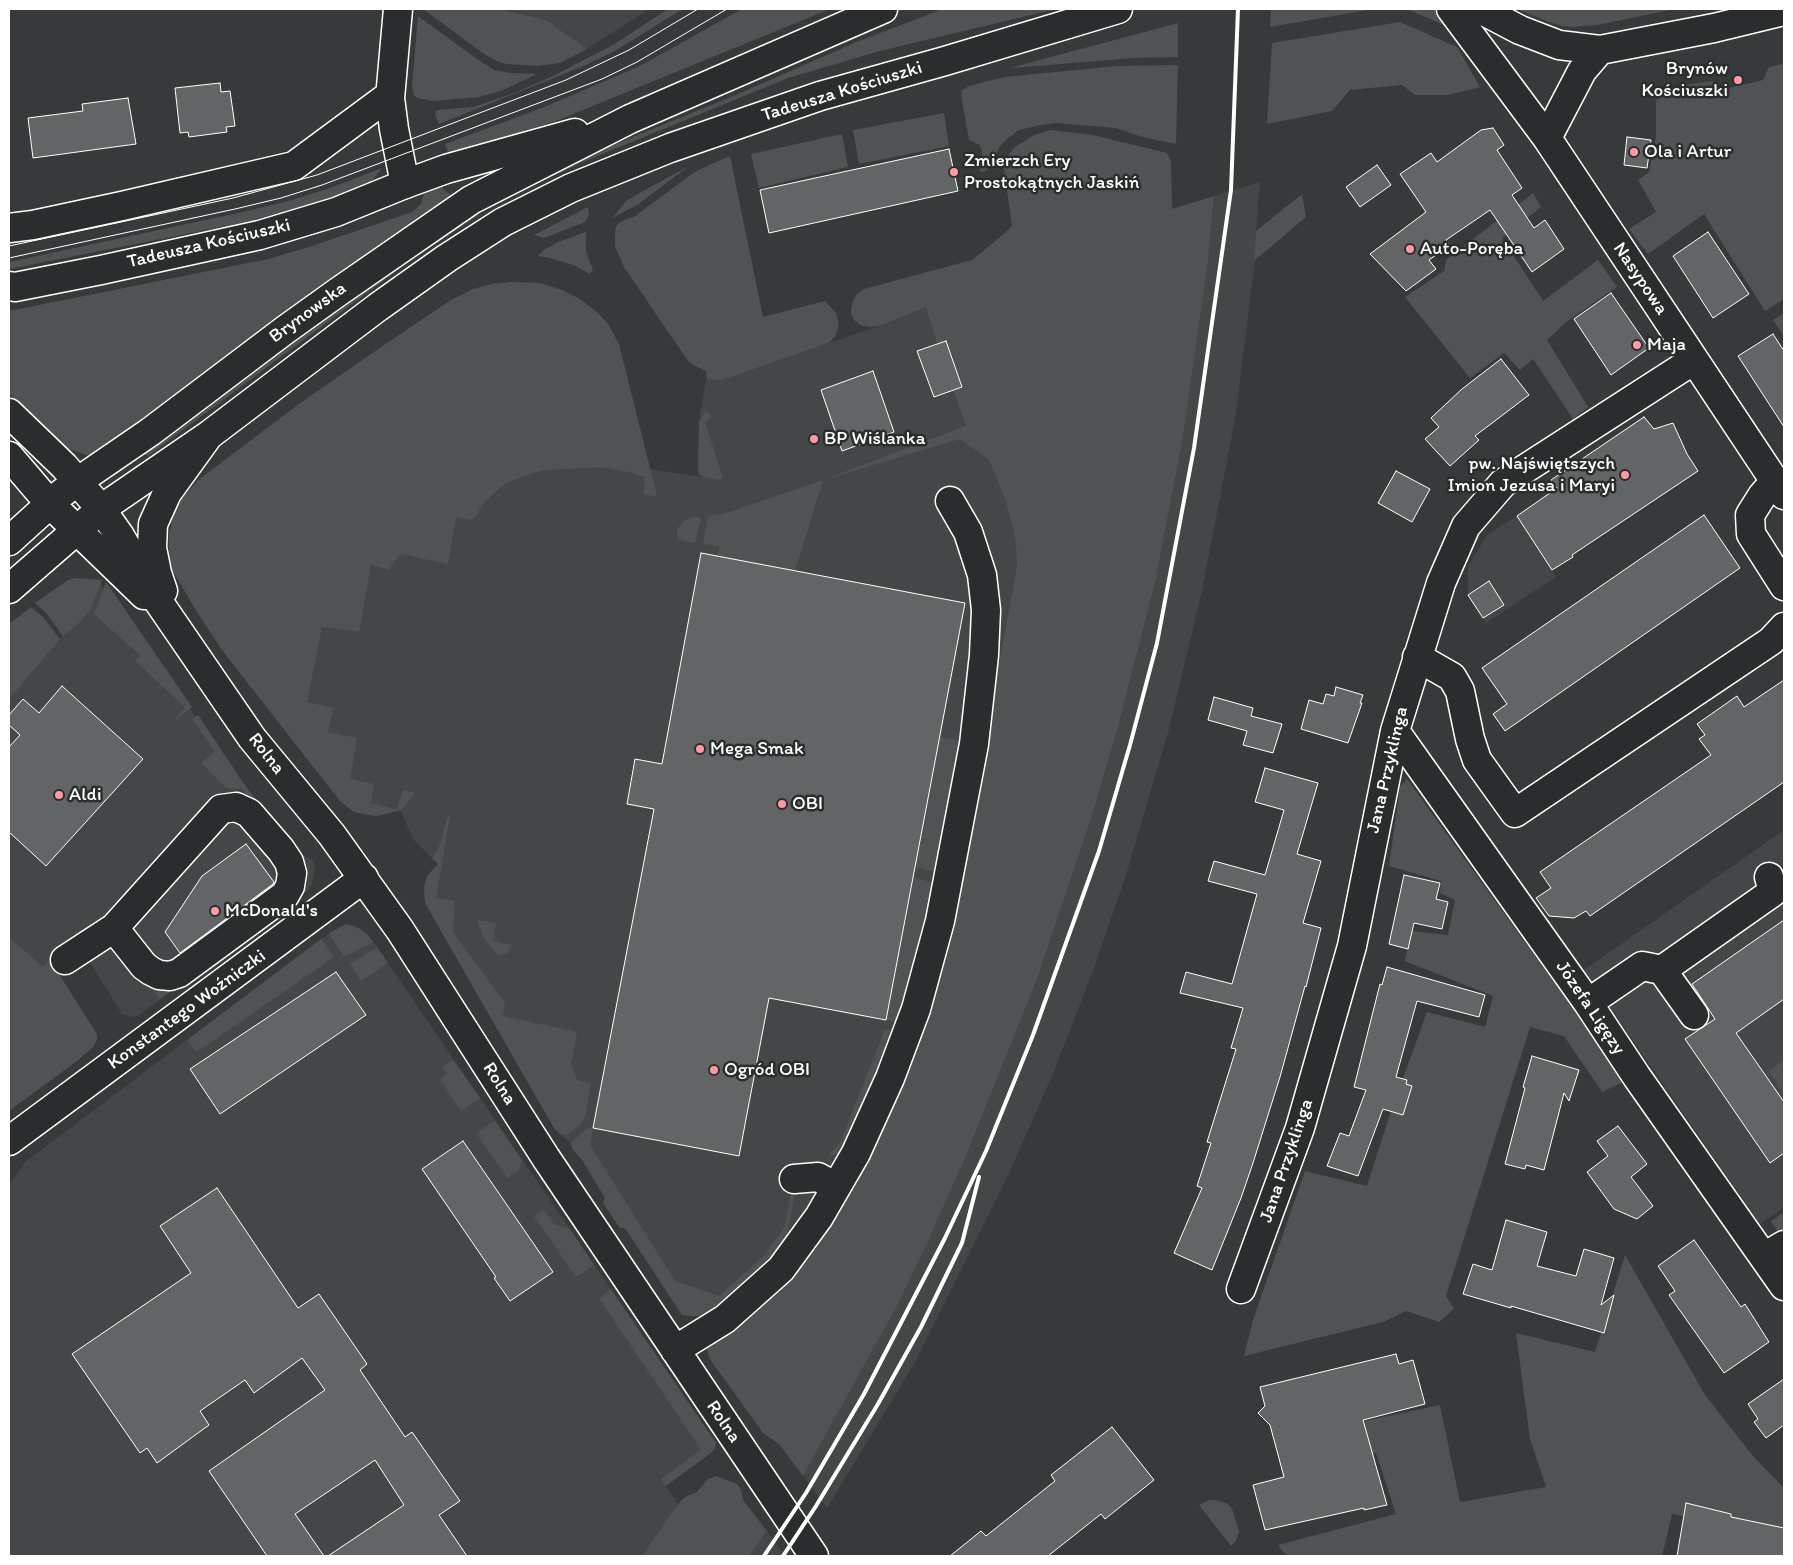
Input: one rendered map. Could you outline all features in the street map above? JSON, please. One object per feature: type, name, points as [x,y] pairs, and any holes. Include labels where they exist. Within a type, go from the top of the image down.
[{"type":"street","points":[[398,9],[390,96],[394,129],[405,184]]},
{"type":"street","points":[[630,119],[883,9]]},
{"type":"street","name":"Tadeusza Kościuszki","points":[[570,188],[670,148],[820,96],[1118,9]]},
{"type":"street","name":"Nasypowa","points":[[1451,9],[1546,138],[1780,488]]},
{"type":"street","points":[[1480,9],[1520,30],[1559,45],[1600,50],[1714,28],[1784,11]]},
{"type":"street","points":[[1546,138],[1582,71],[1600,50]]},
{"type":"street","points":[[9,228],[33,225],[122,206],[294,166],[390,96]]},
{"type":"street","name":"Tadeusza Kościuszki","points":[[11,287],[101,270],[260,235],[336,212],[454,166],[630,119]]},
{"type":"street","name":"Brynowska","points":[[9,540],[78,482],[150,432],[345,286],[471,200],[630,119]]},
{"type":"street","name":"Brynowska","points":[[9,589],[101,509],[209,435],[370,312],[447,258],[503,222],[570,188]]},
{"type":"street","name":"Jana Przyklinga","points":[[1241,1289],[1300,1128],[1352,946],[1394,731],[1440,583],[1466,526],[1503,483],[1694,360]]},
{"type":"street","name":"Rolna","points":[[9,413],[54,456],[101,509],[120,536],[172,621],[252,738],[332,835],[364,878],[400,930],[546,1158],[814,1556]]},
{"type":"street","points":[[172,621],[157,573],[152,548],[153,524],[166,494],[209,435]]},
{"type":"street","name":"Rolna","points":[[9,456],[50,504],[172,621]]},
{"type":"street","points":[[1780,488],[1762,496],[1750,515],[1751,534],[1784,586]]},
{"type":"street","points":[[675,1350],[725,1319],[781,1270],[819,1217],[856,1153],[890,1078],[916,1009],[940,921],[974,744],[984,655],[986,610],[982,575],[968,532],[950,501]]},
{"type":"street","points":[[1417,657],[1452,677],[1460,691],[1470,739],[1477,760],[1515,813],[1771,640],[1784,627]]},
{"type":"street","name":"Józefa Ligęzy","points":[[1394,731],[1588,1003],[1637,1077],[1774,1251],[1784,1286]]},
{"type":"street","points":[[65,960],[114,928],[221,809],[236,807],[249,813],[289,862],[292,873],[290,886],[284,895],[179,973],[170,976],[159,975],[151,971],[144,966],[114,928]]},
{"type":"street","points":[[1662,970],[1773,892],[1769,877]]},
{"type":"street","name":"Konstantego Woźniczki","points":[[9,1141],[364,878]]},
{"type":"street","points":[[1588,1003],[1642,966],[1662,970],[1694,1015]]},
{"type":"street","points":[[794,1179],[818,1177],[836,1187]]},
{"type":"shaded area","points":[[423,9],[499,9],[546,20],[587,49],[560,63],[538,66],[507,64],[484,54]]},
{"type":"shaded area","points":[[499,9],[649,9],[587,49],[546,20]]},
{"type":"shaded area","points":[[668,9],[683,9],[613,52],[581,67],[439,124],[435,114],[437,110],[473,107],[514,93],[551,77],[613,45]]},
{"type":"shaded area","points":[[742,9],[830,9],[556,121],[488,143],[448,153],[445,144],[547,106],[640,66]]},
{"type":"shaded area","points":[[943,9],[1056,9],[880,51],[788,78],[583,162],[514,194],[495,205],[489,200],[554,169],[731,97],[859,41]]},
{"type":"shaded area","points":[[1271,9],[1373,9],[1270,27]]},
{"type":"shaded area","points":[[1393,9],[1439,9],[1449,27],[1409,10]]},
{"type":"shaded area","points":[[1517,9],[1674,9],[1598,25],[1572,27],[1549,22]]},
{"type":"shaded area","points":[[418,16],[494,70],[510,73],[537,74],[501,91],[479,97],[434,101],[417,98],[412,87]]},
{"type":"shaded area","points":[[1400,22],[1457,47],[1480,87],[1448,95],[1415,95],[1402,85],[1350,90],[1332,111],[1267,124],[1272,43]]},
{"type":"shaded area","points":[[1178,23],[1178,57],[1135,58],[1010,68]]},
{"type":"shaded area","points":[[1784,64],[1784,299],[1765,311],[1704,214],[1648,254],[1629,229],[1656,212],[1638,180],[1649,172],[1656,136],[1656,102],[1660,91],[1713,81],[1721,90],[1763,80],[1769,67]]},
{"type":"shaded area","points":[[1178,65],[1176,144],[1142,137],[1116,128],[1055,123],[1041,125],[1019,130],[1007,139],[1000,146],[986,171],[980,172],[982,153],[980,145],[969,140],[961,95],[962,90],[969,86],[1004,77],[1117,66]]},
{"type":"shaded area","points":[[944,113],[949,146],[859,164],[853,130]]},
{"type":"shaded area","points":[[1051,130],[1093,135],[1167,153],[1171,161],[1172,209],[1214,196],[1208,262],[1182,443],[1156,578],[1119,724],[1091,819],[1036,982],[966,1156],[897,1306],[803,1476],[779,1444],[763,1433],[709,1358],[707,1349],[868,1152],[984,746],[1017,565],[1013,528],[1005,499],[989,460],[960,439],[823,480],[966,426],[953,389],[962,386],[946,343],[938,346],[926,307],[879,326],[869,327],[860,325],[854,320],[851,313],[852,303],[857,294],[864,289],[972,260],[1012,226],[1003,161],[1015,147],[1034,135]]},
{"type":"shaded area","points":[[842,134],[848,167],[759,188],[751,154]]},
{"type":"shaded area","points":[[730,156],[763,317],[825,301],[836,313],[838,329],[829,343],[720,380],[707,379],[706,371],[688,361],[624,267],[615,246],[615,230],[620,222],[635,216],[696,171]]},
{"type":"shaded area","points":[[689,166],[637,205],[612,218],[627,200]]},
{"type":"shaded area","points":[[382,168],[371,182],[362,187],[288,212],[247,222],[9,269],[9,262],[292,200],[336,186]]},
{"type":"shaded area","points":[[1260,182],[1256,231],[1258,236],[1235,420],[1201,595],[1169,729],[1126,875],[1093,971],[1054,1071],[1011,1169],[914,1364],[827,1508],[803,1476],[897,1306],[966,1156],[1036,982],[1091,819],[1119,724],[1156,578],[1182,443],[1208,262],[1214,196]]},
{"type":"shaded area","points":[[441,187],[454,198],[99,454],[87,455],[66,448],[9,393],[9,311],[268,259],[412,212],[421,204],[424,193]]},
{"type":"shaded area","points":[[1533,193],[1541,207],[1502,238],[1543,301],[1598,260],[1617,287],[1566,322],[1547,340],[1588,407],[1573,419],[1533,359],[1520,370],[1504,353],[1470,378],[1405,297],[1444,271],[1446,260]]},
{"type":"shaded area","points":[[1302,194],[1306,217],[1254,261],[1256,231]]},
{"type":"shaded area","points":[[588,207],[589,215],[585,222],[544,238],[534,235]]},
{"type":"shaded area","points":[[474,209],[480,214],[407,263],[148,456],[143,454],[143,452],[418,247]]},
{"type":"shaded area","points":[[586,232],[586,252],[593,270],[590,274],[573,265],[538,256],[558,242]]},
{"type":"shaded area","points":[[512,282],[540,283],[562,290],[580,299],[597,312],[609,325],[619,344],[657,496],[644,495],[645,477],[628,472],[602,467],[544,470],[503,485],[484,503],[471,520],[456,517],[448,564],[401,554],[389,570],[371,565],[359,632],[322,627],[307,702],[333,708],[328,732],[357,738],[350,779],[374,784],[371,804],[397,809],[403,790],[415,794],[401,810],[376,816],[354,812],[340,801],[222,650],[195,609],[173,571],[169,558],[169,535],[173,517],[182,498],[198,480],[303,401],[451,300],[473,289],[492,284]]},
{"type":"shaded area","points":[[940,301],[990,430],[961,439],[989,460],[1005,499],[1016,547],[1017,565],[984,746],[899,1033],[849,1149],[793,1238],[693,1316],[682,1315],[625,1228],[620,1228],[603,1203],[605,1198],[583,1161],[573,1150],[571,1144],[554,1128],[425,903],[424,887],[427,876],[438,864],[413,839],[401,811],[376,816],[365,815],[354,812],[340,801],[239,672],[470,489],[538,464],[602,462],[703,477],[698,470],[699,422],[706,379],[720,380],[731,377],[879,326]]},
{"type":"shaded area","points":[[1784,313],[1784,336],[1773,320]]},
{"type":"shaded area","points":[[706,411],[712,417],[705,422],[723,478],[719,480],[704,477],[699,474],[698,470],[699,422]]},
{"type":"shaded area","points":[[823,480],[795,571],[717,556],[720,546],[703,544],[708,516],[730,512]]},
{"type":"shaded area","points":[[1517,516],[1556,577],[1486,623],[1468,595],[1468,566],[1488,534]]},
{"type":"shaded area","points":[[692,517],[701,517],[695,543],[679,540],[677,529],[685,520]]},
{"type":"shaded area","points":[[76,578],[102,580],[90,611],[63,636],[47,614],[35,603],[68,580]]},
{"type":"shaded area","points":[[99,582],[246,787],[298,852],[312,860],[315,866],[312,885],[307,891],[138,1016],[133,1017],[122,1014],[73,935],[43,968],[9,937],[9,698],[61,637]]},
{"type":"shaded area","points":[[106,582],[192,707],[172,723],[185,707],[135,661],[140,655],[94,614]]},
{"type":"shaded area","points":[[31,607],[43,617],[60,639],[9,699],[9,624]]},
{"type":"shaded area","points":[[198,715],[246,787],[288,839],[284,842],[242,789],[226,788],[201,763],[215,752],[192,719]]},
{"type":"shaded area","points":[[940,737],[961,741],[935,872],[915,867]]},
{"type":"shaded area","points":[[1407,779],[1625,1081],[1602,1092],[1564,1036],[1530,1027],[1446,1296],[1454,1309],[1439,1322],[1406,1311],[1383,1322],[1244,1356],[1253,1320],[1305,1171],[1367,1186],[1389,1117],[1427,1012],[1485,1027],[1493,996],[1405,961],[1412,931],[1448,935],[1455,900],[1440,893],[1441,881],[1389,866],[1400,787]]},
{"type":"shaded area","points":[[448,816],[450,816],[436,898],[455,901],[453,932],[505,1003],[503,1016],[577,1032],[571,1064],[577,1080],[591,1083],[585,1117],[581,1124],[568,1134],[560,1134],[554,1128],[425,903],[424,887],[427,876],[438,864],[432,858],[439,847]]},
{"type":"shaded area","points":[[1784,830],[1784,1207],[1760,1224],[1584,970]]},
{"type":"shaded area","points":[[914,877],[933,883],[927,921],[906,997],[897,1022],[886,1020]]},
{"type":"shaded area","points":[[299,881],[307,891],[160,999],[152,989]]},
{"type":"shaded area","points":[[477,920],[496,923],[493,941],[512,945],[507,953],[499,955],[492,949],[483,936]]},
{"type":"shaded area","points":[[346,924],[357,927],[367,934],[377,947],[611,1289],[600,1298],[701,1450],[662,1479],[678,1504],[642,1556],[9,1556],[9,1185],[25,1162],[321,939]]},
{"type":"shaded area","points":[[346,924],[357,927],[367,934],[373,942],[344,957],[329,933]]},
{"type":"shaded area","points":[[9,937],[43,967],[50,960],[97,1034],[97,1040],[93,1047],[77,1061],[9,1111]]},
{"type":"shaded area","points":[[321,939],[334,957],[197,1052],[187,1040]]},
{"type":"shaded area","points":[[377,947],[388,963],[361,981],[350,964]]},
{"type":"shaded area","points":[[885,1029],[895,1031],[871,1093],[844,1147],[836,1155],[828,1155],[840,1143]]},
{"type":"shaded area","points":[[453,1060],[480,1098],[461,1111],[440,1079],[447,1074],[442,1067]]},
{"type":"shaded area","points":[[1784,1060],[1784,1094],[1769,1071]]},
{"type":"shaded area","points":[[495,1121],[522,1161],[518,1171],[507,1178],[476,1133]]},
{"type":"shaded area","points":[[589,1127],[593,1128],[590,1145],[675,1281],[719,1296],[764,1256],[785,1226],[792,1186],[795,1189],[788,1232],[770,1263],[727,1304],[705,1316],[682,1315],[625,1228],[620,1228],[603,1203],[605,1198],[583,1161],[573,1150],[571,1144]]},
{"type":"shaded area","points":[[544,1210],[554,1224],[569,1228],[594,1265],[576,1277],[534,1216]]},
{"type":"shaded area","points":[[1784,1212],[1784,1231],[1779,1234],[1771,1221]]},
{"type":"shaded area","points":[[1625,1255],[1705,1395],[1753,1456],[1784,1488],[1784,1550],[1738,1537],[1735,1525],[1672,1514],[1662,1556],[1287,1556],[1278,1545],[1396,1514],[1376,1453],[1354,1458],[1346,1425],[1440,1405],[1460,1502],[1546,1487],[1530,1439],[1516,1333],[1595,1352]]},
{"type":"shaded area","points":[[611,1289],[716,1443],[711,1453],[666,1486],[661,1479],[701,1450],[599,1298]]},
{"type":"shaded area","points":[[716,1476],[737,1484],[741,1489],[743,1500],[767,1531],[749,1556],[642,1556],[678,1504],[685,1497],[697,1492],[708,1479]]},
{"type":"shaded area","points":[[1209,1500],[1217,1500],[1228,1504],[1232,1509],[1239,1531],[1236,1541],[1231,1546],[1199,1505]]},
{"type":"shaded area","points":[[767,1531],[785,1556],[749,1556]]},
{"type":"building","points":[[220,83],[221,92],[230,91],[235,126],[226,127],[227,132],[189,137],[188,132],[180,133],[175,88]]},
{"type":"building","points":[[128,98],[136,144],[33,158],[28,118],[83,111],[82,104]]},
{"type":"building","points":[[1493,128],[1504,145],[1497,150],[1522,188],[1512,195],[1534,228],[1545,220],[1564,249],[1532,272],[1490,210],[1446,240],[1450,245],[1429,260],[1436,269],[1406,291],[1370,254],[1426,212],[1400,174],[1431,153],[1437,162],[1481,130]]},
{"type":"building","points":[[1627,137],[1651,140],[1647,168],[1624,165]]},
{"type":"building","points":[[949,149],[958,191],[769,233],[760,190]]},
{"type":"building","points":[[1377,165],[1391,185],[1360,207],[1346,187]]},
{"type":"building","points":[[1708,232],[1749,294],[1713,318],[1673,256]]},
{"type":"building","points":[[1611,293],[1649,348],[1611,375],[1574,319]]},
{"type":"building","points":[[1773,334],[1784,351],[1784,427],[1738,356]]},
{"type":"building","points":[[946,341],[962,387],[934,397],[917,351]]},
{"type":"building","points":[[1501,359],[1529,395],[1475,436],[1479,440],[1450,466],[1425,439],[1439,427],[1431,418],[1462,389]]},
{"type":"building","points":[[873,371],[894,432],[842,451],[821,390]]},
{"type":"building","name":"pw. Najświętszych Imion Jezusa i Maryi","points":[[1644,417],[1654,429],[1673,423],[1687,454],[1698,471],[1552,570],[1517,516],[1557,488],[1551,480]]},
{"type":"building","points":[[1396,471],[1430,489],[1412,522],[1378,503]]},
{"type":"building","points":[[1704,515],[1740,568],[1505,731],[1493,714],[1507,704],[1482,668]]},
{"type":"building","points":[[701,553],[965,603],[886,1020],[769,998],[739,1156],[593,1128],[654,809],[627,804],[635,759],[662,764]]},
{"type":"building","points":[[1489,581],[1504,605],[1483,618],[1468,595]]},
{"type":"building","points":[[1784,680],[1784,782],[1590,916],[1586,911],[1574,918],[1549,916],[1536,898],[1551,888],[1540,872],[1711,755],[1699,739],[1705,735],[1697,724],[1737,696],[1744,707]]},
{"type":"building","name":"Aldi","points":[[62,686],[143,759],[46,866],[9,832],[9,747],[20,735],[9,725],[9,715],[23,699],[39,713]]},
{"type":"building","points":[[1336,687],[1363,695],[1348,743],[1301,729],[1309,700],[1323,704],[1326,694],[1334,696]]},
{"type":"building","points":[[1214,697],[1253,708],[1251,716],[1282,724],[1273,753],[1243,745],[1247,731],[1208,720]]},
{"type":"building","points":[[1265,768],[1318,783],[1297,854],[1321,861],[1303,923],[1321,928],[1280,1077],[1253,1163],[1212,1270],[1174,1253],[1202,1188],[1197,1186],[1211,1143],[1207,1142],[1236,1049],[1231,1048],[1243,1008],[1180,993],[1186,972],[1232,984],[1257,894],[1208,881],[1214,861],[1265,875],[1284,810],[1255,802]]},
{"type":"building","name":"McDonald's","points":[[246,844],[274,882],[273,884],[180,953],[165,932],[202,876]]},
{"type":"building","points":[[1404,875],[1440,883],[1436,899],[1448,902],[1442,929],[1414,923],[1408,949],[1389,944]]},
{"type":"building","points":[[1784,920],[1784,999],[1736,1033],[1784,1102],[1784,1153],[1770,1163],[1685,1039],[1715,1019],[1692,984]]},
{"type":"building","points":[[1387,967],[1485,995],[1479,1017],[1417,1001],[1396,1077],[1407,1080],[1406,1084],[1412,1086],[1403,1115],[1383,1109],[1358,1176],[1327,1166],[1340,1133],[1349,1136],[1366,1090],[1354,1087],[1380,984],[1382,985]]},
{"type":"building","points":[[336,972],[366,1015],[220,1114],[190,1069]]},
{"type":"building","points":[[1532,1056],[1579,1070],[1569,1101],[1564,1093],[1544,1170],[1526,1165],[1525,1169],[1505,1164]]},
{"type":"building","points":[[1618,1126],[1647,1164],[1631,1177],[1653,1206],[1637,1219],[1614,1209],[1587,1172],[1608,1156],[1597,1141]]},
{"type":"building","points":[[463,1141],[553,1272],[510,1301],[494,1278],[496,1277],[422,1169]]},
{"type":"building","points":[[217,1188],[298,1308],[319,1294],[367,1364],[360,1370],[405,1437],[412,1432],[460,1501],[439,1515],[467,1556],[328,1556],[404,1505],[375,1460],[295,1514],[324,1556],[267,1556],[209,1471],[325,1390],[302,1358],[254,1393],[245,1380],[200,1411],[209,1425],[157,1463],[147,1448],[140,1453],[72,1354],[191,1273],[160,1226]]},
{"type":"building","points":[[1506,1220],[1547,1232],[1537,1266],[1576,1276],[1584,1249],[1614,1258],[1601,1305],[1614,1295],[1604,1333],[1463,1294],[1473,1264],[1492,1270]]},
{"type":"building","points":[[1694,1240],[1741,1307],[1745,1304],[1769,1342],[1724,1373],[1669,1295],[1675,1291],[1658,1266]]},
{"type":"building","points":[[1396,1354],[1399,1364],[1413,1360],[1425,1404],[1363,1420],[1387,1505],[1364,1510],[1364,1508],[1265,1530],[1253,1485],[1284,1477],[1270,1425],[1258,1413],[1265,1406],[1260,1387]]},
{"type":"building","points":[[1784,1379],[1784,1425],[1766,1438],[1754,1422],[1758,1419],[1748,1404]]},
{"type":"building","points":[[1112,1427],[1154,1480],[1105,1519],[1101,1514],[1048,1556],[950,1556],[981,1531],[986,1536],[1055,1481],[1051,1475]]},
{"type":"building","points":[[1686,1503],[1731,1514],[1731,1517],[1784,1528],[1784,1556],[1677,1556]]},
{"type":"tram line","points":[[9,246],[233,198],[317,175],[566,80],[629,50],[698,9]]},
{"type":"tram line","points":[[9,258],[235,209],[281,198],[322,185],[602,79],[637,62],[727,9]]},
{"type":"railway","points":[[764,1556],[806,1493],[864,1394],[945,1238],[986,1151],[1033,1035],[1099,851],[1157,643],[1194,448],[1231,190],[1238,9]]},
{"type":"railway","points":[[783,1556],[878,1404],[921,1327],[962,1243],[979,1177]]},
{"type":"place","name":"Brynów Kościuszki","points":[[1738,80]]},
{"type":"place","name":"Ola i Artur","points":[[1634,152]]},
{"type":"place","name":"Zmierzch Ery Prostokątnych Jaskiń","points":[[954,172]]},
{"type":"place","name":"Auto-Poręba","points":[[1410,249]]},
{"type":"place","name":"Maja","points":[[1637,345]]},
{"type":"place","name":"BP Wiślanka","points":[[814,439]]},
{"type":"place","name":"pw. Najświętszych Imion Jezusa i Maryi","points":[[1625,475]]},
{"type":"place","name":"Mega Smak","points":[[700,749]]},
{"type":"place","name":"Aldi","points":[[59,795]]},
{"type":"place","name":"OBI","points":[[782,804]]},
{"type":"place","name":"McDonald's","points":[[215,911]]},
{"type":"place","name":"Ogród OBI","points":[[714,1070]]}]
